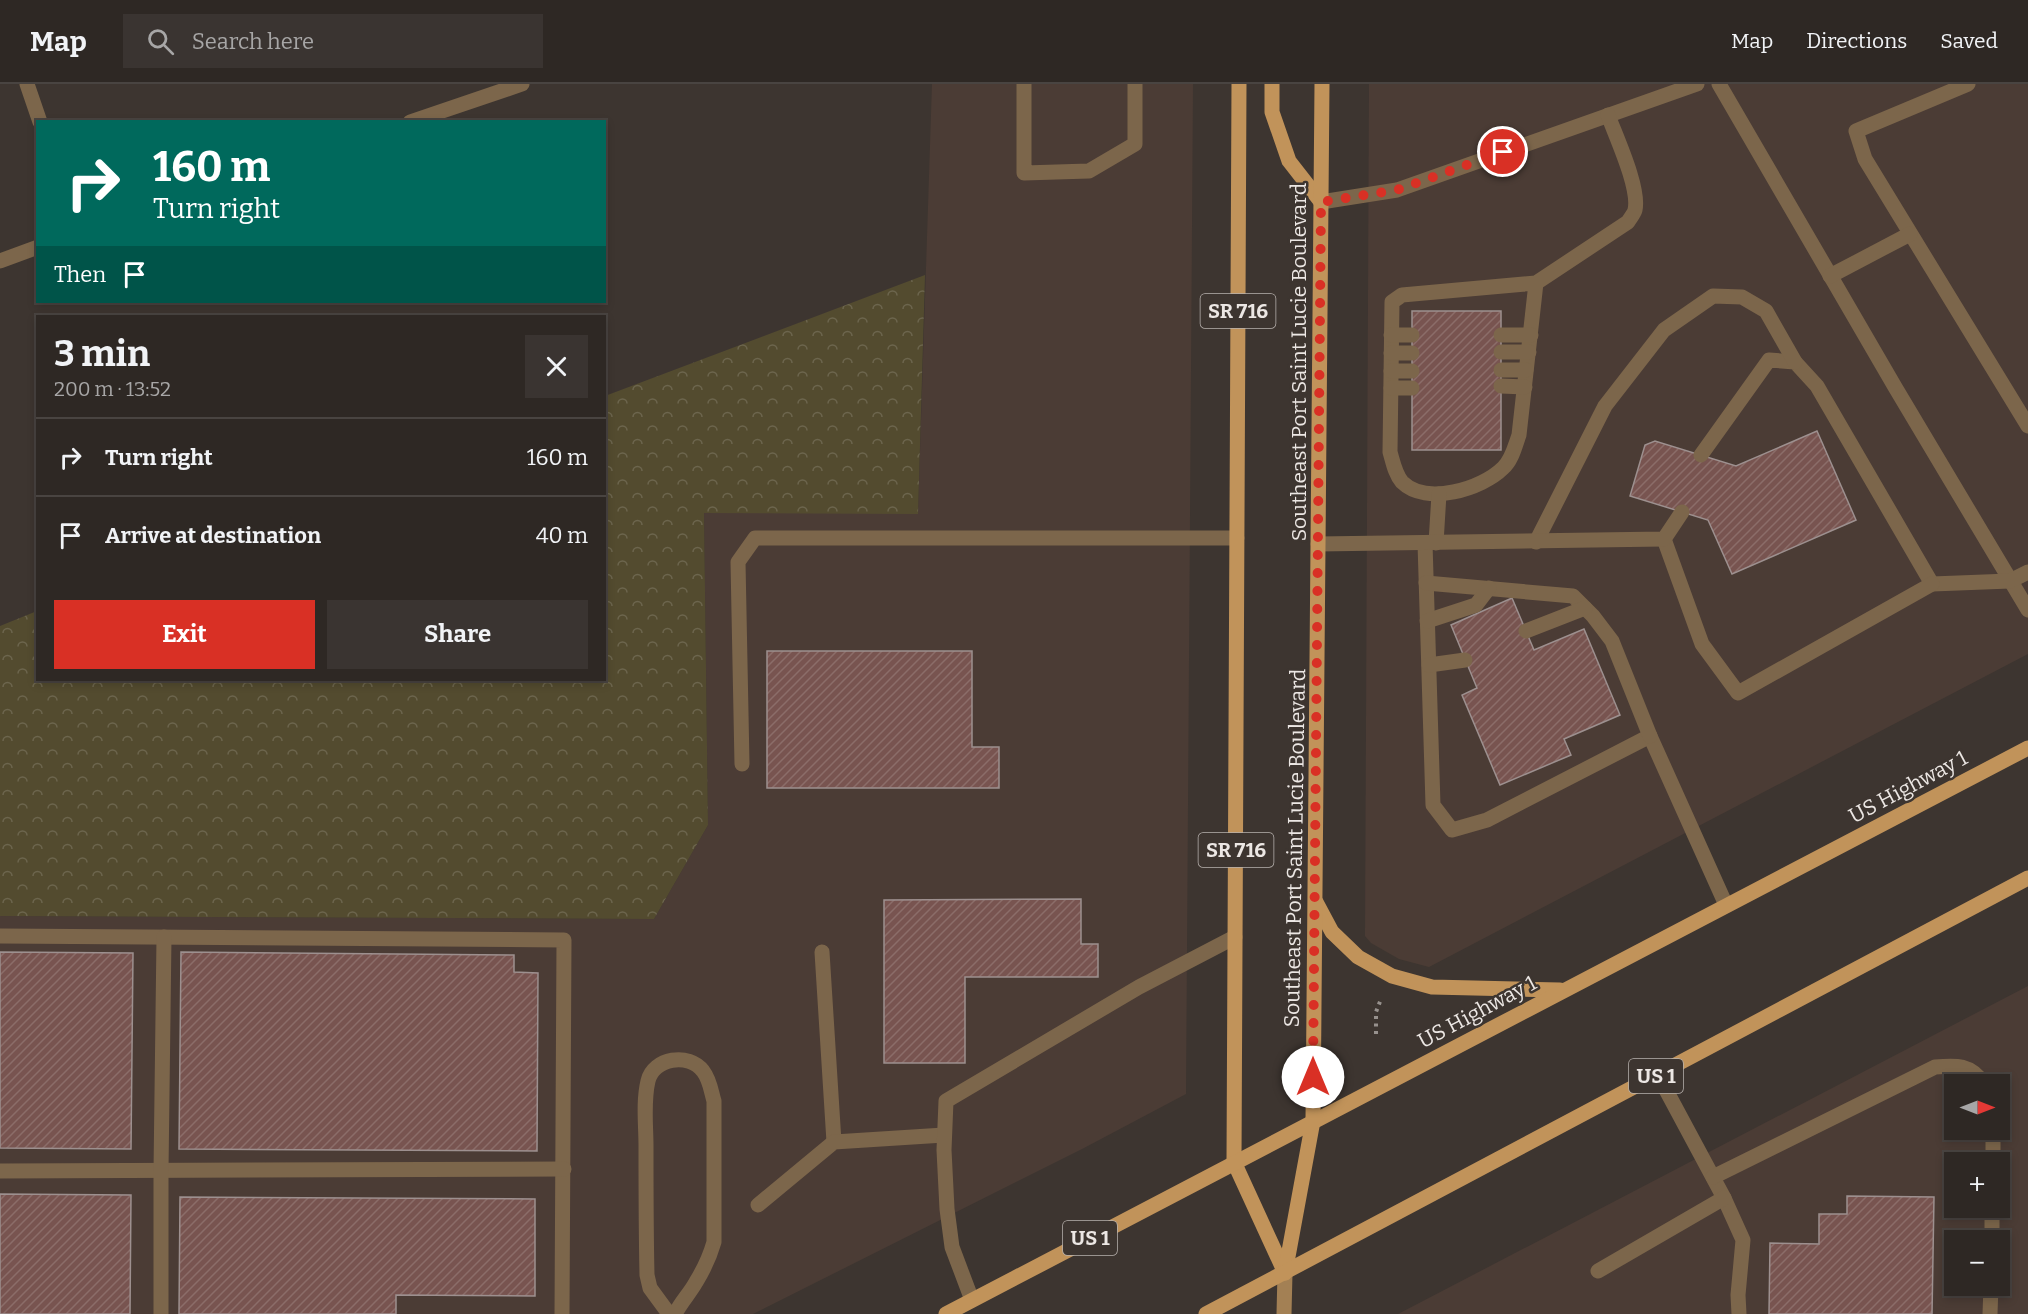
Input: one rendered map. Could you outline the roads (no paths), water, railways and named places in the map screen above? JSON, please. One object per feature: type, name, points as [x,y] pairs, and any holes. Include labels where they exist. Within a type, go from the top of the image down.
[{"type":"main road","name":"SR 716","points":[[1239,84],[1234,1162],[1285,1273]]},
{"type":"main road","points":[[1272,84],[1272,112],[1289,161],[1321,202]]},
{"type":"main road","name":"Southeast Port Saint Lucie Boulevard","points":[[1285,1273],[1313,1121],[1322,84]]},
{"type":"main road","name":"US Highway 1","points":[[946,1314],[2028,748]]},
{"type":"main road","name":"US 1","points":[[1206,1314],[2028,878]]},
{"type":"main road","points":[[1315,900],[1332,932],[1358,957],[1392,976],[1432,987],[1563,990]]},
{"type":"main road","points":[[1284,1314],[1285,1273]]},
{"type":"street","points":[[27,84],[39,120]]},
{"type":"street","points":[[416,120],[522,84]]},
{"type":"street","points":[[1024,84],[1024,173],[1089,171],[1135,144],[1135,84]]},
{"type":"street","points":[[1321,202],[1397,190],[1697,84]]},
{"type":"street","points":[[1719,84],[2028,610]]},
{"type":"street","points":[[1968,84],[1856,131],[1864,159],[2028,426]]},
{"type":"street","points":[[1536,283],[1519,435],[1512,455],[1503,468],[1484,481],[1463,490],[1439,494],[1412,490],[1401,481],[1390,452],[1392,303],[1402,295],[1536,283],[1628,222],[1635,211],[1634,186],[1608,115]]},
{"type":"street","points":[[1830,276],[1910,234]]},
{"type":"street","points":[[0,261],[36,248]]},
{"type":"street","points":[[1536,542],[1605,406],[1664,330],[1713,296],[1742,297],[1766,311],[1795,362],[1817,386],[1932,584]]},
{"type":"street","points":[[1391,335],[1412,334]]},
{"type":"street","points":[[1500,334],[1530,334]]},
{"type":"street","points":[[1500,352],[1529,352]]},
{"type":"street","points":[[1391,353],[1412,353]]},
{"type":"street","points":[[1701,455],[1769,360],[1795,362]]},
{"type":"street","points":[[1500,370],[1526,370]]},
{"type":"street","points":[[1391,371],[1412,371]]},
{"type":"street","points":[[1500,386],[1525,387]]},
{"type":"street","points":[[1391,388],[1412,388]]},
{"type":"street","points":[[1439,494],[1430,543],[1426,583],[1433,805],[1452,830],[1487,820],[1650,736]]},
{"type":"street","points":[[1664,539],[1682,512]]},
{"type":"street","points":[[742,764],[738,562],[755,538],[1237,538]]},
{"type":"street","points":[[1318,544],[1664,539]]},
{"type":"street","points":[[1664,539],[1702,644],[1738,693],[1932,584],[2010,581],[2028,572]]},
{"type":"street","points":[[1426,583],[1574,596],[1593,616],[1612,641],[1650,736],[1726,905]]},
{"type":"street","points":[[1427,621],[1476,605],[1489,588]]},
{"type":"street","points":[[1526,632],[1585,608]]},
{"type":"street","points":[[1429,665],[1465,660]]},
{"type":"street","points":[[0,936],[564,940],[562,1314]]},
{"type":"street","points":[[162,1314],[164,937]]},
{"type":"street","points":[[972,1300],[952,1247],[947,1209],[944,1136],[946,1101],[1139,987],[1235,937]]},
{"type":"street","points":[[822,952],[834,1142]]},
{"type":"street","points":[[669,1314],[650,1288],[647,1275],[646,1109],[648,1080],[654,1068],[671,1060],[694,1064],[702,1070],[709,1081],[714,1101],[714,1242],[695,1284],[675,1314]]},
{"type":"street","points":[[1713,1177],[1935,1067],[1958,1065],[1976,1074]]},
{"type":"street","points":[[1658,1075],[1724,1198],[1743,1240],[1738,1295],[1739,1314]]},
{"type":"street","points":[[758,1205],[834,1142],[944,1136]]},
{"type":"street","points":[[0,1172],[564,1169]]},
{"type":"street","points":[[1598,1270],[1724,1198]]},
{"type":"street","points":[[1990,1314],[1991,1296]]}]
